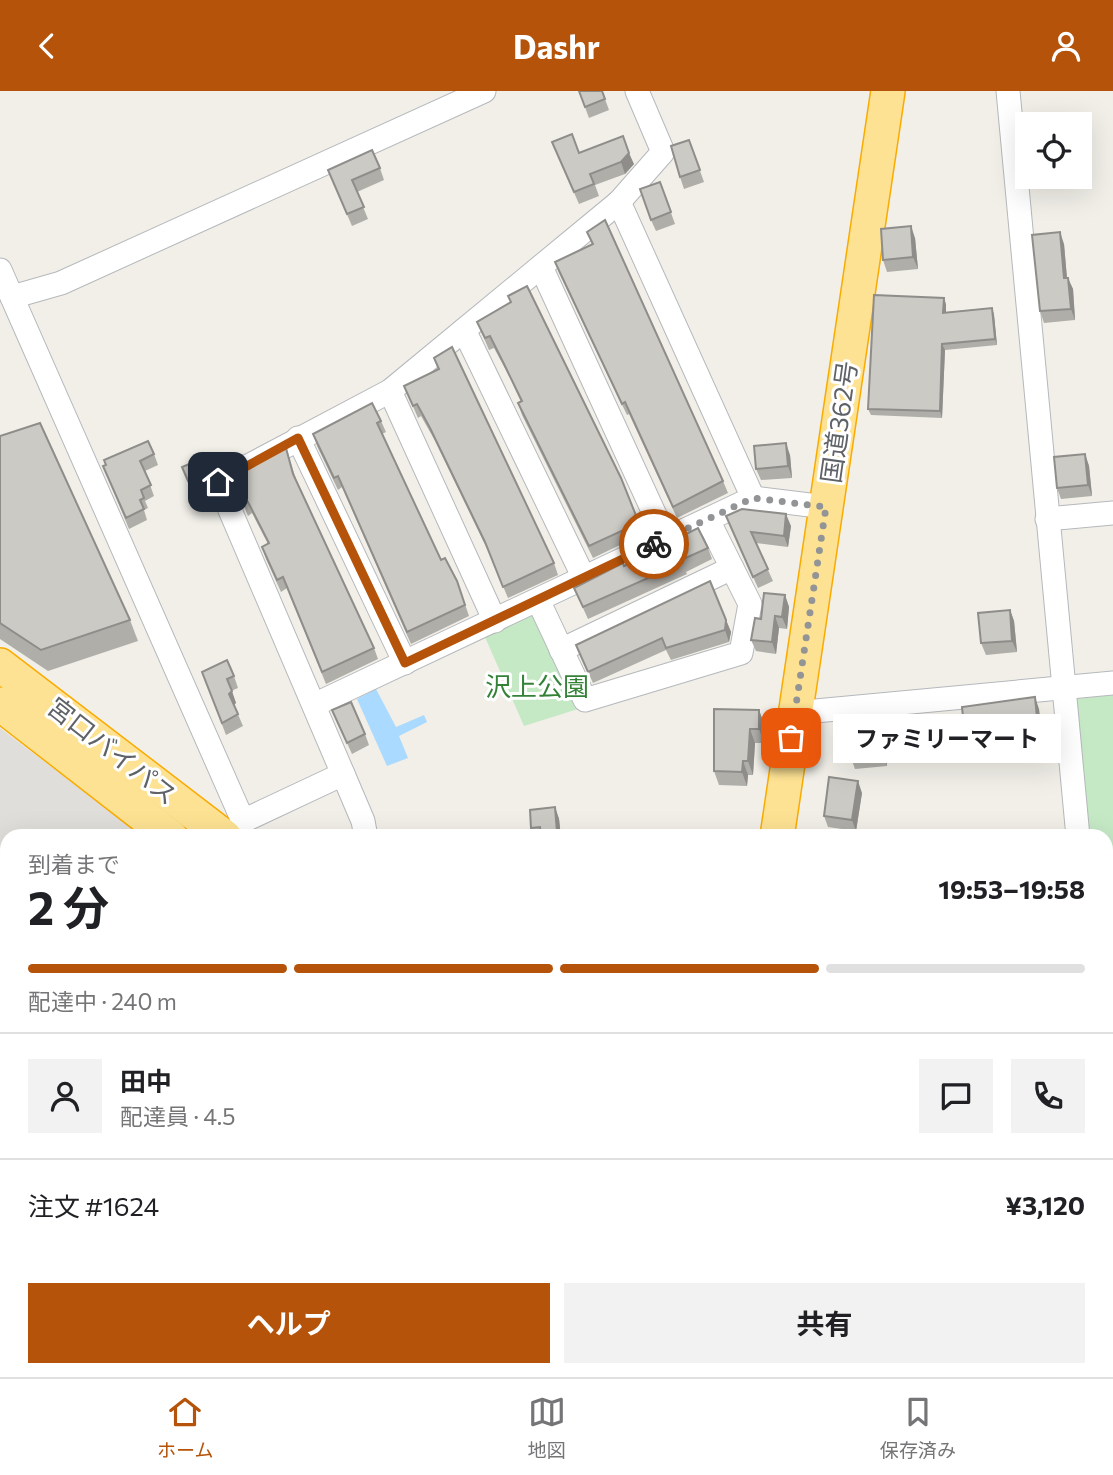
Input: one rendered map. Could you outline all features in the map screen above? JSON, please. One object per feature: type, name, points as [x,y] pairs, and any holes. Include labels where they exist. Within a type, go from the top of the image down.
[{"type":"highway","name":"国道362号","points":[[778,829],[888,91]]},
{"type":"highway","name":"宮口バイパス","points":[[0,665],[215,829]]},
{"type":"highway","name":"宮口バイパス","points":[[0,704],[162,829]]},
{"type":"street","points":[[12,297],[61,283],[484,91]]},
{"type":"street","points":[[364,829],[218,482],[390,391],[619,202],[663,152],[637,91]]},
{"type":"street","points":[[1009,91],[1077,829]]},
{"type":"street","points":[[619,202],[753,498]]},
{"type":"street","points":[[541,267],[666,539]]},
{"type":"street","points":[[0,270],[243,821],[343,774]]},
{"type":"street","points":[[464,330],[584,578]]},
{"type":"street","points":[[390,391],[495,621]]},
{"type":"street","points":[[298,438],[405,663]]},
{"type":"street","points":[[314,705],[753,498],[826,507]]},
{"type":"street","points":[[1047,519],[1113,513]]},
{"type":"street","points":[[538,600],[585,701],[741,653],[750,604],[708,520]]},
{"type":"street","points":[[561,650],[732,568]]},
{"type":"street","points":[[794,713],[1113,683]]},
{"type":"shaded area","points":[[0,728],[134,829],[0,829]]},
{"type":"green space","name":"沢上公園","points":[[535,612],[578,709],[524,726],[485,637]]},
{"type":"green space","points":[[1113,695],[1113,829],[1085,829],[1076,699]]},
{"type":"water","points":[[376,689],[396,727],[424,715],[427,722],[399,736],[408,758],[387,766],[357,699]]},
{"type":"building","points":[[579,91],[602,91],[605,99],[585,107]]},
{"type":"building","points":[[572,134],[579,153],[623,136],[629,153],[621,162],[590,174],[594,184],[574,192],[552,142]]},
{"type":"building","points":[[689,140],[700,170],[680,177],[671,146]]},
{"type":"building","points":[[372,150],[380,168],[352,180],[364,207],[347,214],[328,170]]},
{"type":"building","points":[[660,182],[671,212],[651,220],[640,189]]},
{"type":"building","points":[[605,220],[723,481],[673,507],[625,402],[622,404],[555,262],[593,244],[587,232]]},
{"type":"building","points":[[911,226],[913,257],[883,260],[881,229]]},
{"type":"building","points":[[1060,232],[1064,278],[1068,278],[1071,309],[1040,311],[1032,235]]},
{"type":"building","points":[[527,286],[621,478],[639,523],[589,546],[518,403],[522,401],[490,336],[485,338],[477,322],[511,302],[508,296]]},
{"type":"building","points":[[874,295],[944,298],[943,313],[992,308],[995,339],[942,344],[940,411],[868,409]]},
{"type":"building","points":[[452,347],[554,563],[503,587],[485,542],[430,428],[417,404],[413,406],[404,386],[439,369],[434,358]]},
{"type":"building","points":[[372,403],[381,421],[377,423],[441,560],[445,558],[457,581],[465,605],[407,632],[338,476],[334,478],[313,434]]},
{"type":"building","points":[[40,423],[130,620],[41,650],[0,623],[0,436]]},
{"type":"building","points":[[148,441],[154,454],[140,461],[151,485],[141,490],[144,498],[140,500],[144,509],[126,518],[103,466],[106,465],[104,460]]},
{"type":"building","points":[[786,443],[788,466],[756,469],[754,446]]},
{"type":"building","points":[[286,448],[293,474],[374,648],[322,672],[283,577],[277,580],[262,547],[269,543],[248,502],[244,504],[232,477]]},
{"type":"building","points":[[1085,454],[1088,485],[1057,488],[1054,457]]},
{"type":"building","points":[[199,460],[201,475],[188,481],[182,467]]},
{"type":"building","points":[[742,509],[786,514],[784,536],[751,532],[768,569],[753,577],[726,516]]},
{"type":"building","points":[[698,528],[708,548],[681,560],[682,563],[583,607],[574,588],[623,563],[624,566],[650,554],[652,558],[685,542],[682,536]]},
{"type":"building","points":[[710,581],[726,620],[725,630],[666,648],[662,638],[588,672],[576,645]]},
{"type":"building","points":[[764,593],[785,595],[782,617],[775,616],[772,642],[751,640],[755,618],[761,619]]},
{"type":"building","points":[[1010,610],[1012,641],[981,643],[978,613]]},
{"type":"building","points":[[227,660],[234,676],[227,679],[232,691],[229,694],[238,714],[222,723],[202,672]]},
{"type":"building","points":[[1035,697],[1038,728],[965,737],[962,707]]},
{"type":"building","points":[[351,702],[365,734],[347,743],[332,710]]},
{"type":"building","points":[[714,709],[759,710],[759,729],[750,729],[748,761],[743,761],[742,772],[714,771]]},
{"type":"building","points":[[880,718],[883,755],[851,758],[852,720]]},
{"type":"building","points":[[829,777],[858,781],[852,820],[824,816]]},
{"type":"building","points":[[555,807],[557,829],[531,828],[530,810]]},
{"type":"way so far","points":[[654,544],[753,498],[826,507],[791,738]]},
{"type":"place","name":"ファミリーマート","points":[[791,738]]},
{"type":"route","points":[[218,482],[298,438],[405,663],[654,544]]}]
